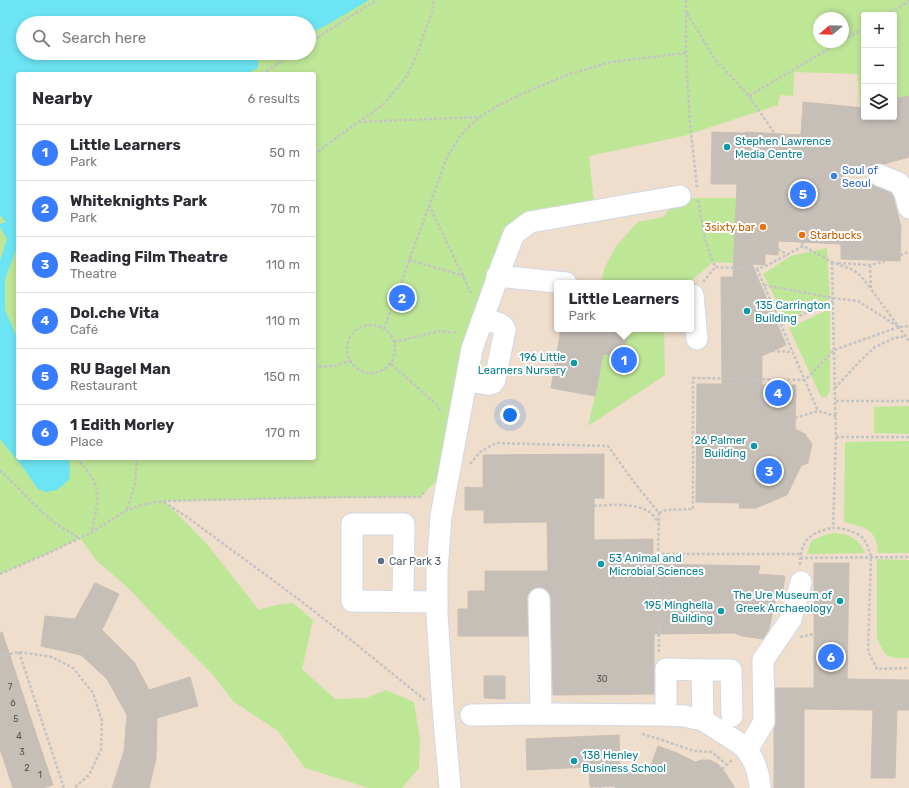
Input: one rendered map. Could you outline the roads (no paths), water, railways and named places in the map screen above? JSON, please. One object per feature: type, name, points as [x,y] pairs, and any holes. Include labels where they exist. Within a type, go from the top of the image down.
[{"type":"street","points":[[879,175],[899,182],[905,193],[909,208]]},
{"type":"street","points":[[450,788],[443,708],[437,602],[437,571],[441,516],[472,349],[497,276],[514,234],[530,222],[692,196]]},
{"type":"street","points":[[497,276],[554,282]]},
{"type":"street","points":[[694,306],[697,339]]},
{"type":"street","points":[[466,381],[489,384],[493,383],[495,380],[505,330],[501,324],[479,329]]},
{"type":"street","points":[[747,750],[764,722],[763,660],[791,619],[800,582]]},
{"type":"street","points":[[539,599],[541,714]]},
{"type":"street","points":[[403,602],[437,602]]},
{"type":"street","points":[[666,715],[666,670],[731,670],[732,716]]},
{"type":"street","points":[[702,670],[703,720]]},
{"type":"street","points":[[471,715],[666,715],[684,716],[703,720],[742,745],[747,750],[755,761],[760,788]]},
{"type":"water","points":[[0,0],[369,0],[316,30],[316,16],[16,16],[16,60],[258,60],[258,68],[250,72],[16,72],[16,250],[5,279],[5,310],[16,335],[16,459],[0,439],[0,261],[7,239],[0,227],[0,224],[6,222],[0,215]]},
{"type":"water","points":[[17,460],[69,460],[69,480],[57,490],[46,492],[38,489]]},
{"type":"place","name":"Stephen Lawrence Media Centre","points":[[727,147]]},
{"type":"place","name":"Soul of Seoul","points":[[834,176]]},
{"type":"place","name":"RU Bagel Man","points":[[803,194]]},
{"type":"place","name":"3sixty bar","points":[[763,227]]},
{"type":"place","name":"Starbucks","points":[[802,235]]},
{"type":"place","name":"Whiteknights Park","points":[[402,298]]},
{"type":"place","name":"135 Carrington Building","points":[[747,311]]},
{"type":"place","name":"Little Learners","points":[[624,360]]},
{"type":"place","name":"196 Little Learners Nursery","points":[[574,363]]},
{"type":"place","name":"Dol.che Vita","points":[[778,393]]},
{"type":"place","name":"26 Palmer Building","points":[[754,446]]},
{"type":"place","name":"Reading Film Theatre","points":[[769,471]]},
{"type":"place","name":"Car Park 3","points":[[381,561]]},
{"type":"place","name":"53 Animal and Microbial Sciences","points":[[601,564]]},
{"type":"place","name":"The Ure Museum of Greek Archaeology","points":[[840,601]]},
{"type":"place","name":"195 Minghella Building","points":[[721,611]]},
{"type":"place","name":"1 Edith Morley","points":[[831,657]]},
{"type":"place","name":"138 Henley Business School","points":[[574,761]]}]
